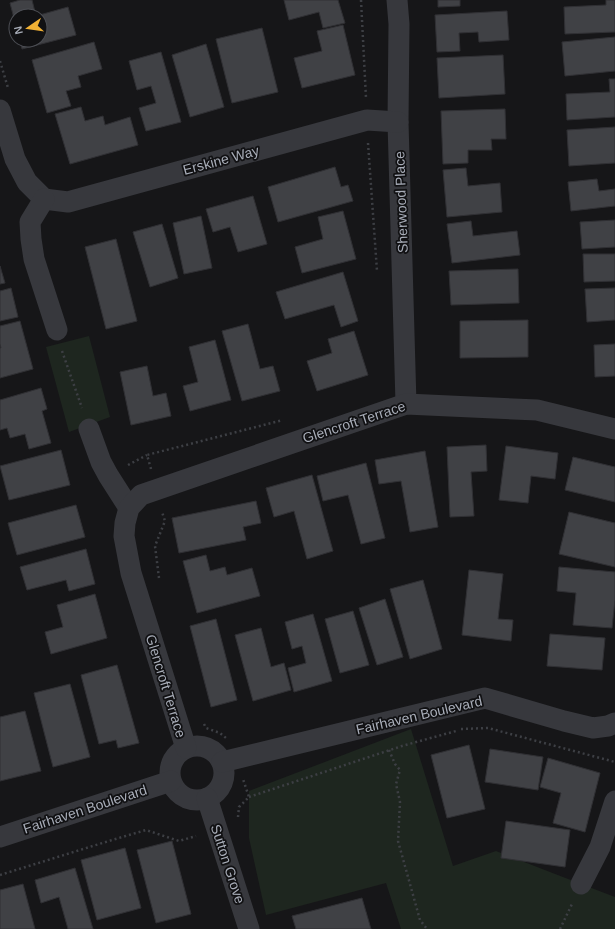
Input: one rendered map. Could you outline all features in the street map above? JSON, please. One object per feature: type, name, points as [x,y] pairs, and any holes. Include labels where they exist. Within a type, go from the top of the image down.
[{"type":"street","name":"Sherwood Place","points":[[397,0],[399,24],[398,122],[406,404]]},
{"type":"street","points":[[0,110],[15,159],[27,182],[44,199],[30,222],[31,239],[34,259],[57,330]]},
{"type":"street","name":"Erskine Way","points":[[44,199],[68,202],[367,120],[398,122]]},
{"type":"street","name":"Glencroft Terrace","points":[[186,748],[131,573],[124,536],[125,523],[129,508],[141,494],[406,404],[537,410],[615,429]]},
{"type":"street","points":[[89,429],[101,462],[129,508]]},
{"type":"street","name":"Fairhaven Boulevard","points":[[222,762],[485,698],[593,728],[615,724]]},
{"type":"street","points":[[196,746],[207,748],[216,753],[222,762],[224,771],[220,787],[214,794],[207,798],[196,800],[185,798],[176,791],[171,781],[169,773],[170,765],[179,752],[186,748],[196,746]]},
{"type":"street","name":"Fairhaven Boulevard","points":[[0,837],[171,781]]},
{"type":"street","name":"Sutton Grove","points":[[207,798],[249,929]]},
{"type":"street","points":[[581,884],[600,847],[615,801]]},
{"type":"path","points":[[57,330],[62,352],[89,429]]},
{"type":"path","points":[[249,798],[389,750],[462,729],[488,728],[615,762]]},
{"type":"path","points":[[389,750],[395,764],[400,770],[396,784],[400,802],[398,841],[420,920],[427,929]]},
{"type":"path","points":[[0,876],[146,830],[178,841],[217,830]]},
{"type":"path","points":[[560,929],[581,884]]},
{"type":"shaded area","points":[[89,336],[110,417],[69,432],[46,347]]},
{"type":"shaded area","points":[[411,729],[453,866],[496,851],[615,897],[615,929],[401,929],[386,883],[266,915],[249,838],[249,791]]},
{"type":"building","points":[[20,0],[32,0],[34,8],[11,8],[10,3]]},
{"type":"building","points":[[284,0],[338,0],[345,23],[323,28],[319,12],[289,20]]},
{"type":"building","points":[[438,0],[460,0],[460,6],[438,7]]},
{"type":"building","points":[[606,0],[615,0],[615,32],[565,34],[564,7],[606,5]]},
{"type":"building","points":[[68,7],[76,35],[48,42],[48,13]]},
{"type":"building","points":[[507,11],[509,40],[479,42],[478,32],[459,33],[460,51],[437,52],[435,15]]},
{"type":"building","points":[[343,25],[355,75],[302,88],[294,58],[322,51],[317,31]]},
{"type":"building","points":[[262,28],[278,92],[232,103],[216,39]]},
{"type":"building","points":[[615,37],[615,71],[565,76],[562,42]]},
{"type":"building","points":[[94,42],[102,69],[78,76],[81,87],[66,91],[71,106],[47,113],[32,60]]},
{"type":"building","points":[[206,44],[224,107],[190,117],[172,55]]},
{"type":"building","points":[[161,52],[181,122],[146,131],[139,108],[156,103],[151,86],[137,90],[129,61]]},
{"type":"building","points":[[503,55],[505,94],[439,98],[437,58]]},
{"type":"building","points":[[609,79],[615,79],[615,117],[567,120],[566,94],[610,92]]},
{"type":"building","points":[[81,107],[85,121],[103,116],[105,125],[130,117],[138,145],[70,164],[55,114]]},
{"type":"building","points":[[505,109],[506,139],[491,139],[492,150],[468,150],[468,163],[443,164],[441,111]]},
{"type":"building","points":[[615,127],[615,163],[569,166],[567,130]]},
{"type":"building","points":[[335,167],[341,187],[348,185],[353,201],[278,222],[268,187]]},
{"type":"building","points":[[466,168],[468,186],[500,183],[502,212],[447,217],[443,170]]},
{"type":"building","points":[[597,179],[599,191],[615,189],[615,206],[571,211],[568,182]]},
{"type":"building","points":[[253,196],[267,244],[238,252],[230,227],[213,232],[206,209]]},
{"type":"building","points":[[343,211],[356,259],[302,273],[295,247],[323,239],[318,217]]},
{"type":"building","points":[[201,216],[212,268],[184,274],[173,223]]},
{"type":"building","points":[[615,220],[615,247],[582,249],[580,222]]},
{"type":"building","points":[[471,221],[473,236],[517,231],[520,255],[452,263],[447,224]]},
{"type":"building","points":[[162,224],[178,278],[150,287],[133,232]]},
{"type":"building","points":[[116,239],[137,321],[106,329],[85,247]]},
{"type":"building","points":[[583,254],[615,254],[615,281],[584,282]]},
{"type":"building","points":[[0,266],[5,283],[0,284]]},
{"type":"building","points":[[518,269],[519,303],[451,305],[449,271]]},
{"type":"building","points":[[343,272],[358,321],[341,327],[334,305],[285,319],[276,292]]},
{"type":"building","points":[[11,288],[18,317],[0,321],[0,291]]},
{"type":"building","points":[[615,288],[615,320],[587,322],[585,289]]},
{"type":"building","points":[[528,320],[528,357],[460,358],[460,321]]},
{"type":"building","points":[[20,321],[33,369],[0,378],[0,326]]},
{"type":"building","points":[[248,324],[260,369],[273,366],[280,391],[242,401],[222,331]]},
{"type":"building","points":[[354,331],[368,375],[317,391],[307,361],[332,353],[328,339]]},
{"type":"building","points":[[215,340],[231,400],[190,411],[183,386],[198,382],[189,347]]},
{"type":"building","points":[[615,344],[615,376],[595,377],[594,345]]},
{"type":"building","points":[[147,366],[153,396],[166,393],[171,416],[131,425],[120,372]]},
{"type":"building","points":[[41,388],[47,409],[42,411],[51,443],[29,449],[25,434],[10,438],[7,428],[0,430],[0,400]]},
{"type":"building","points":[[486,445],[487,471],[471,472],[474,516],[450,517],[447,447]]},
{"type":"building","points":[[506,446],[558,453],[555,479],[531,476],[528,503],[499,500]]},
{"type":"building","points":[[61,450],[70,485],[9,500],[0,466]]},
{"type":"building","points":[[425,451],[438,527],[410,532],[401,481],[379,484],[375,460]]},
{"type":"building","points":[[573,457],[615,467],[615,502],[565,490]]},
{"type":"building","points":[[366,463],[385,538],[361,544],[348,495],[323,501],[317,476]]},
{"type":"building","points":[[312,475],[333,551],[307,559],[294,511],[274,517],[266,488]]},
{"type":"building","points":[[256,501],[261,523],[243,527],[246,540],[179,553],[172,518]]},
{"type":"building","points":[[76,505],[85,537],[17,555],[8,523]]},
{"type":"building","points":[[569,512],[615,523],[615,567],[559,554]]},
{"type":"building","points":[[86,549],[95,584],[69,591],[66,580],[27,590],[20,567]]},
{"type":"building","points":[[206,555],[210,571],[225,567],[227,575],[252,568],[260,596],[197,613],[183,561]]},
{"type":"building","points":[[559,567],[615,572],[615,600],[612,628],[573,625],[576,593],[557,591]]},
{"type":"building","points":[[469,570],[503,574],[498,619],[513,620],[511,641],[462,635]]},
{"type":"building","points":[[423,580],[442,649],[410,659],[390,589]]},
{"type":"building","points":[[95,594],[107,638],[51,654],[45,632],[63,627],[57,605]]},
{"type":"building","points":[[385,599],[403,657],[377,665],[359,608]]},
{"type":"building","points":[[353,611],[369,665],[340,673],[325,619]]},
{"type":"building","points":[[313,614],[332,681],[294,692],[288,668],[306,663],[302,646],[292,649],[285,622]]},
{"type":"building","points":[[216,619],[237,700],[211,707],[190,626]]},
{"type":"building","points":[[261,628],[271,667],[284,663],[291,690],[253,701],[235,635]]},
{"type":"building","points":[[550,634],[605,638],[602,670],[547,666]]},
{"type":"building","points":[[117,665],[139,743],[118,748],[116,740],[99,744],[81,675]]},
{"type":"building","points":[[70,684],[90,757],[53,767],[34,693]]},
{"type":"building","points":[[25,711],[41,771],[0,781],[0,717]]},
{"type":"building","points":[[469,745],[485,809],[447,818],[431,755]]},
{"type":"building","points":[[490,749],[543,757],[538,790],[485,782]]},
{"type":"building","points":[[548,758],[600,773],[585,832],[553,823],[561,793],[540,787]]},
{"type":"building","points":[[506,821],[570,830],[565,867],[501,858]]},
{"type":"building","points":[[172,841],[191,914],[156,923],[137,850]]},
{"type":"building","points":[[125,848],[141,908],[97,920],[81,860]]},
{"type":"building","points":[[75,868],[93,929],[68,929],[59,897],[41,903],[35,880]]},
{"type":"building","points":[[23,884],[35,929],[0,929],[0,890]]},
{"type":"building","points":[[362,898],[371,929],[296,929],[292,916]]}]
